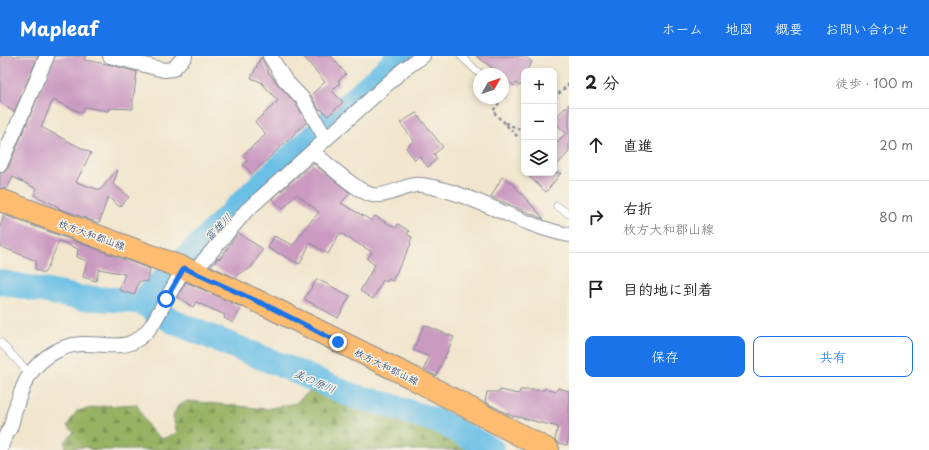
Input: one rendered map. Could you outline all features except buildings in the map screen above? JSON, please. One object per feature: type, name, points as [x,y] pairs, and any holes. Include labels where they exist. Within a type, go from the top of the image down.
[{"type":"main road","name":"枚方大和郡山線","points":[[0,200],[189,270],[270,307],[411,377],[548,450]]},
{"type":"street","points":[[0,165],[47,56]]},
{"type":"street","points":[[110,56],[164,70],[173,69],[185,56]]},
{"type":"street","points":[[270,56],[286,80],[303,99],[326,139]]},
{"type":"street","points":[[1,450],[1,444],[10,427],[18,399],[30,374],[42,362],[56,351],[70,346],[81,344],[122,346],[135,342],[146,333],[152,325],[189,270],[246,211],[404,69],[423,56]]},
{"type":"street","points":[[313,152],[362,190],[374,195],[386,194],[421,184],[466,197],[527,223],[552,232],[569,236]]},
{"type":"lane","points":[[460,56],[473,68]]},
{"type":"lane","points":[[557,206],[569,214]]},
{"type":"lane","points":[[0,342],[30,374]]},
{"type":"path","points":[[557,95],[569,84]]},
{"type":"path","points":[[497,104],[492,111],[506,123],[519,129],[521,128]]},
{"type":"path","points":[[506,123],[519,138]]},
{"type":"green space","points":[[315,387],[344,398],[418,418],[456,433],[486,450],[92,450],[86,447],[66,449],[65,442],[74,432],[67,426],[77,411],[104,406],[137,404],[150,429],[162,439],[177,433],[173,417],[177,407],[187,401],[266,409],[296,403]]},
{"type":"waterway","name":"富雄川","points":[[141,302],[260,185],[401,56]]},
{"type":"waterway","name":"美の原川","points":[[0,282],[80,298],[141,302],[176,323],[353,396],[385,404],[443,423],[492,450]]},
{"type":"route","points":[[166,299],[184,268],[270,307],[338,342]]}]
